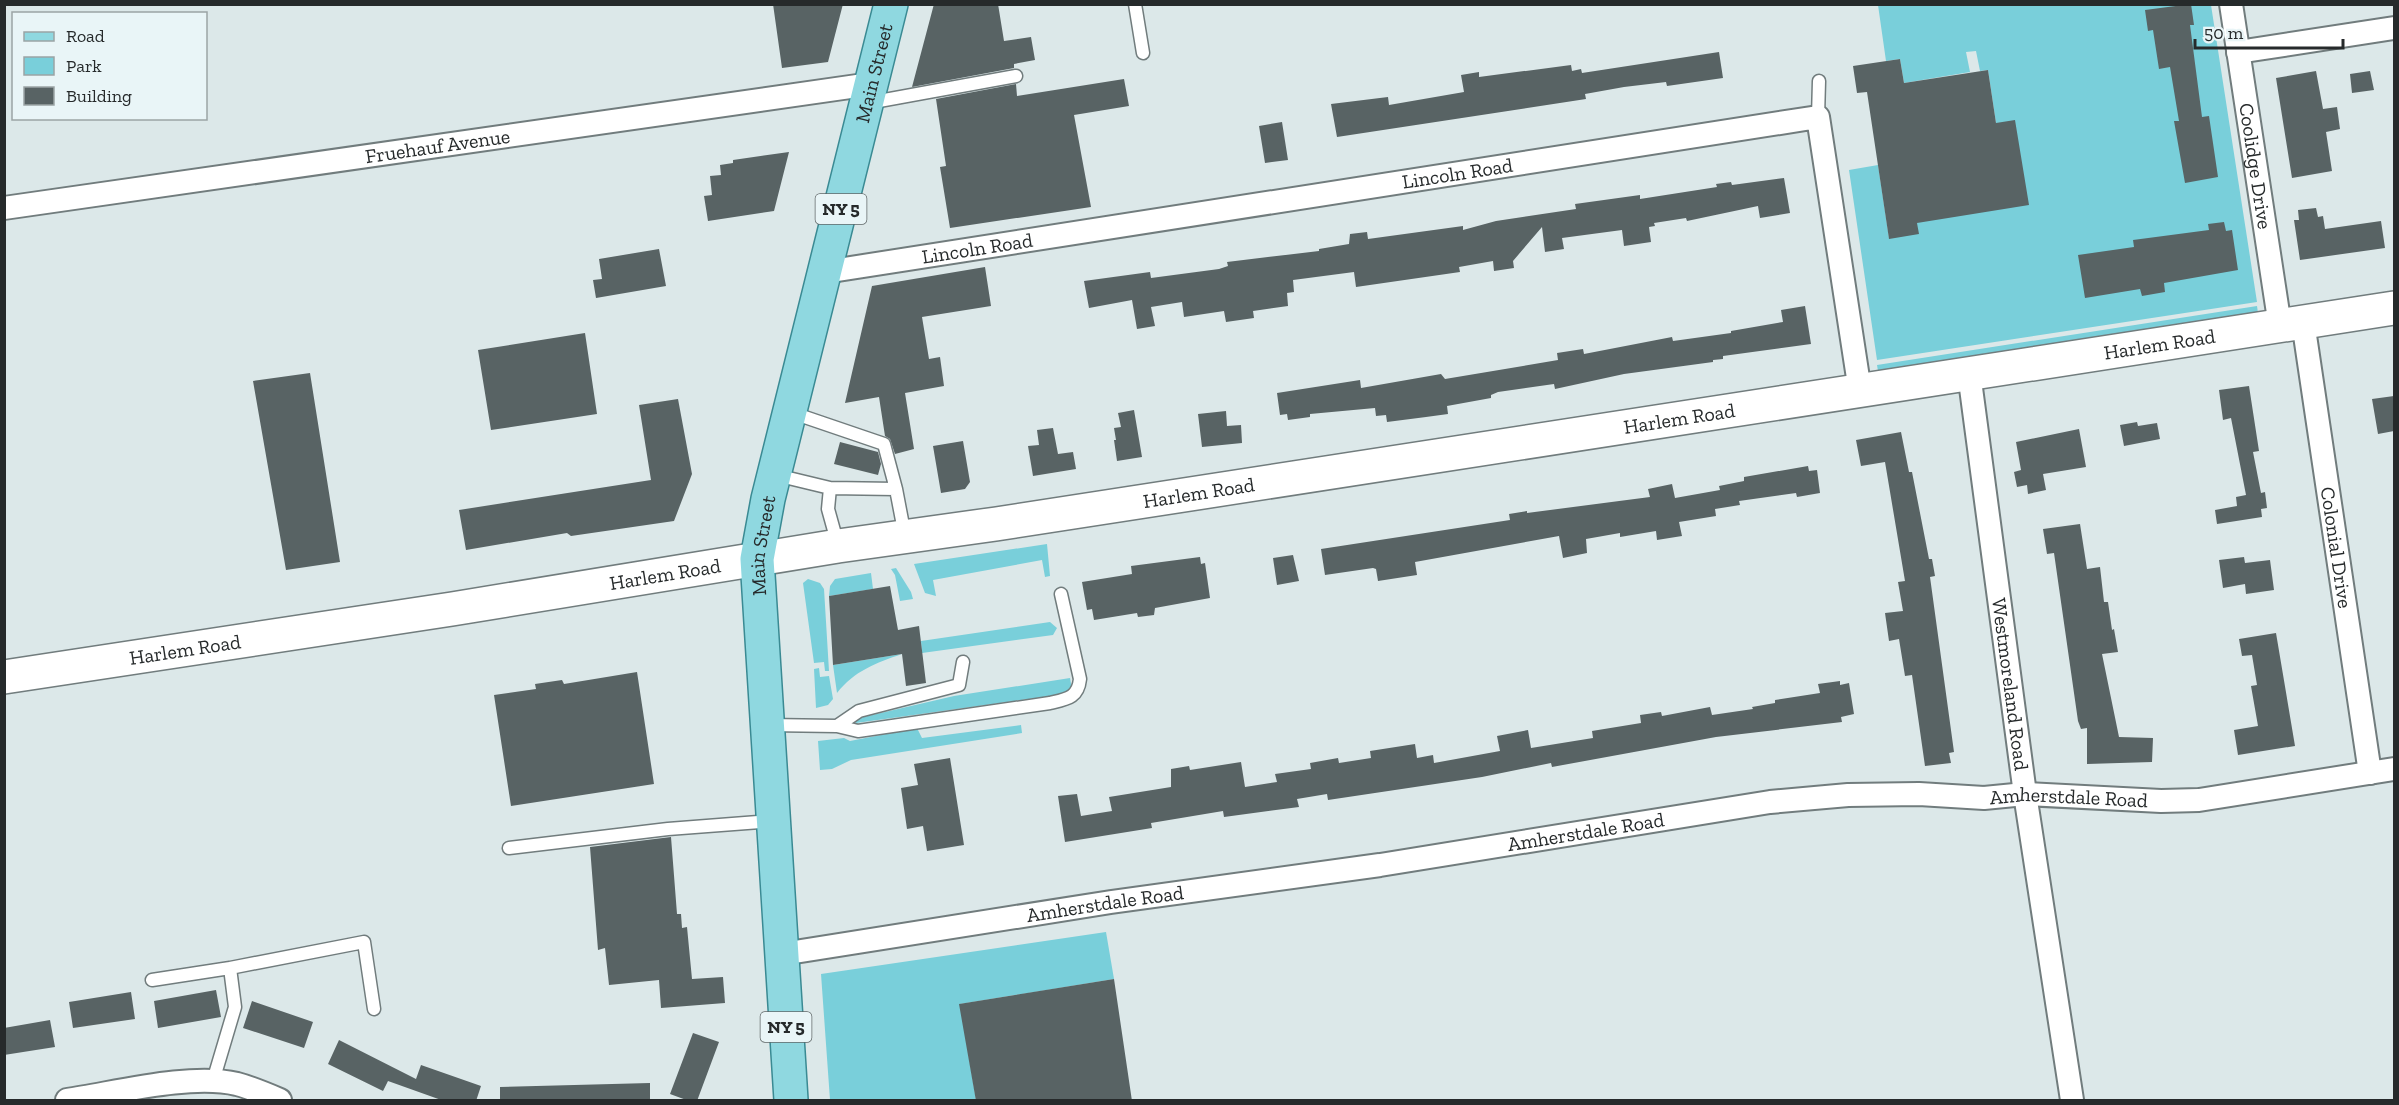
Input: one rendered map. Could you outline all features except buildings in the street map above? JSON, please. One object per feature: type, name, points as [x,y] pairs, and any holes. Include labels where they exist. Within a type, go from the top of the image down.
[{"type":"main road","name":"Main Street","points":[[791,1101],[757,559],[774,474],[891,4]]},
{"type":"main road","name":"Harlem Road","points":[[4,677],[452,609],[838,546],[2394,308]]},
{"type":"street","name":"Coolidge Drive","points":[[2231,4],[2238,52],[2291,324]]},
{"type":"street","points":[[2238,52],[2394,28]]},
{"type":"street","name":"Fruehauf Avenue","points":[[4,208],[869,93]]},
{"type":"street","points":[[1818,117],[1860,391]]},
{"type":"street","name":"Lincoln Road","points":[[825,272],[1818,117]]},
{"type":"street","name":"Colonial Drive","points":[[2291,324],[2370,773]]},
{"type":"street","name":"Westmoreland Road","points":[[1969,373],[2025,794],[2072,1101]]},
{"type":"street","name":"Amherstdale Road","points":[[782,954],[1111,902],[1391,863],[1770,802],[1848,795],[1919,794],[1984,798],[2025,794],[2161,801],[2199,800],[2394,769]]},
{"type":"street","points":[[67,1101],[185,1082],[235,1084],[279,1101]]},
{"type":"lane","points":[[1135,4],[1143,53]]},
{"type":"lane","points":[[869,93],[986,82],[1016,76]]},
{"type":"lane","points":[[1818,117],[1819,81]]},
{"type":"lane","points":[[790,411],[884,444],[905,536]]},
{"type":"lane","points":[[774,474],[830,488],[896,489]]},
{"type":"lane","points":[[830,488],[828,509],[838,546]]},
{"type":"lane","points":[[767,725],[837,726],[848,730],[876,729],[1050,703],[1072,697],[1079,690],[1080,679],[1060,594]]},
{"type":"lane","points":[[837,726],[859,711],[960,685],[963,662]]},
{"type":"lane","points":[[509,848],[582,838],[773,821]]},
{"type":"lane","points":[[152,980],[230,968],[364,942],[374,1009]]},
{"type":"lane","points":[[213,1082],[235,1007],[230,968]]},
{"type":"green space","points":[[1878,5],[2211,5],[2257,302],[1877,360],[1849,170],[1878,165],[1889,238],[1917,223],[1996,123],[1988,70],[1980,71],[1976,51],[1966,52],[1970,72],[1904,83],[1900,59],[1886,61]]},
{"type":"green space","points":[[2257,306],[2258,313],[1878,371],[1877,365]]},
{"type":"green space","points":[[1047,544],[1050,576],[1045,577],[1042,560],[933,580],[936,596],[925,593],[914,564]]},
{"type":"green space","points":[[896,568],[913,599],[900,601],[895,575],[891,569]]},
{"type":"green space","points":[[871,573],[873,589],[829,596],[830,586],[835,579]]},
{"type":"green space","points":[[808,579],[820,583],[824,589],[829,671],[825,671],[824,662],[814,663],[803,583]]},
{"type":"green space","points":[[1050,622],[1057,628],[1053,635],[922,653],[921,641]]},
{"type":"green space","points":[[902,654],[874,664],[858,673],[837,693],[833,665]]},
{"type":"green space","points":[[819,668],[820,677],[829,676],[833,699],[828,705],[816,708],[814,669]]},
{"type":"green space","points":[[1070,678],[1072,690],[1065,694],[856,723],[855,719],[954,696]]},
{"type":"green space","points":[[1021,725],[1022,733],[851,760],[832,769],[820,770],[818,741],[844,738],[850,741],[917,728],[922,738]]},
{"type":"green space","points":[[1106,932],[1114,979],[960,1004],[976,1100],[830,1100],[821,974]]}]
